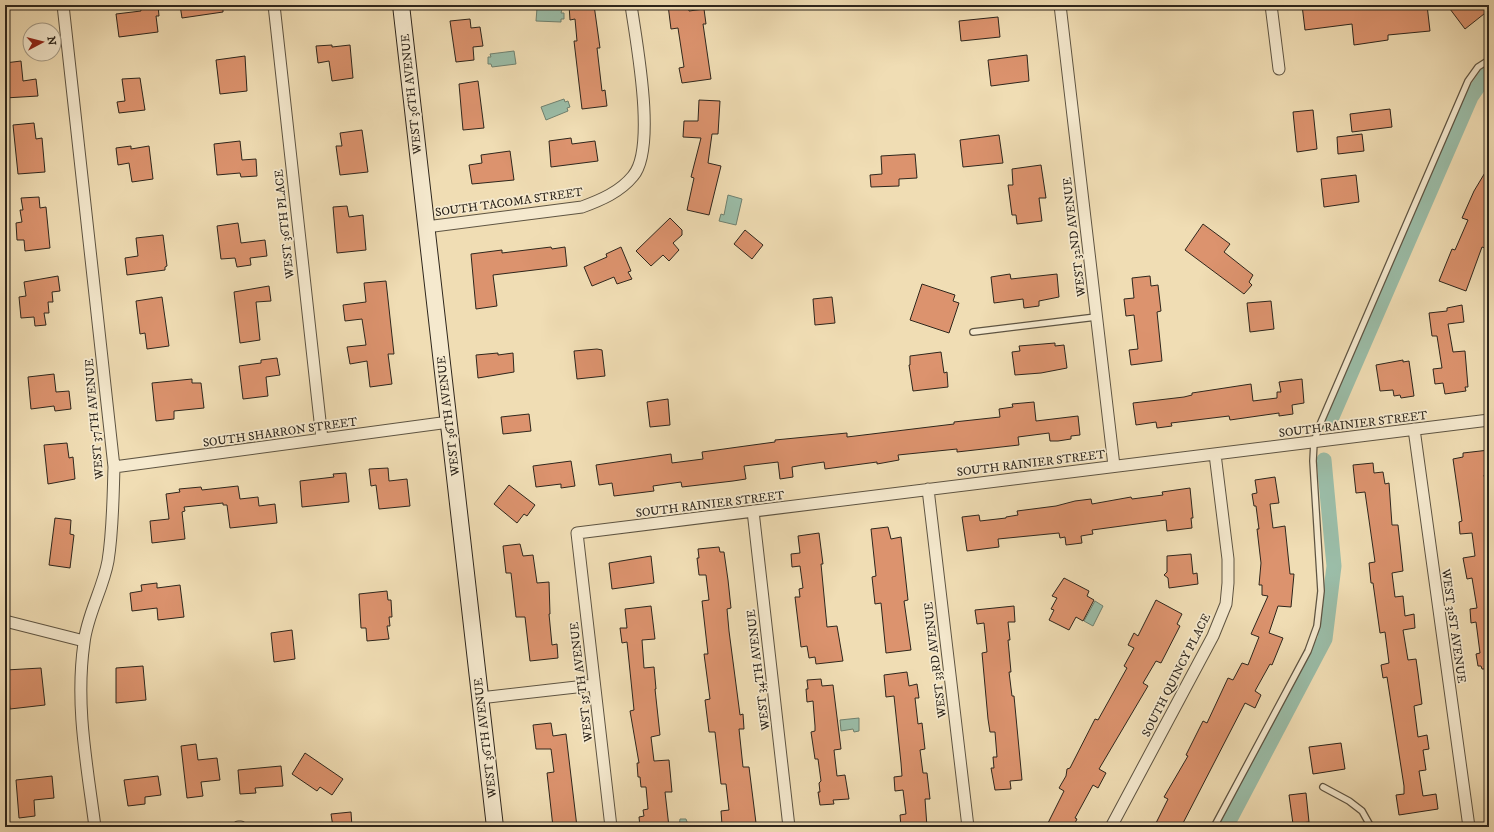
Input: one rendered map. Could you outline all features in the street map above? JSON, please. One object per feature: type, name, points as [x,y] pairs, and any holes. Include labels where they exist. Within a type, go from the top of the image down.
[{"type":"street","name":"WEST 37TH AVENUE","points":[[63,5],[114,467],[113,512],[108,562],[84,641],[80,681],[81,723],[96,827]]},
{"type":"street","name":"WEST 36TH PLACE","points":[[274,5],[322,439]]},
{"type":"street","name":"WEST 36TH AVENUE","points":[[400,5],[495,827]]},
{"type":"street","name":"SOUTH TACOMA STREET","points":[[426,227],[582,207],[605,199],[634,175],[642,157],[644,114],[631,5]]},
{"type":"street","name":"WEST 32ND AVENUE","points":[[1060,5],[1114,466]]},
{"type":"street","points":[[1271,5],[1279,69]]},
{"type":"street","name":"SOUTH RAINIER STREET","points":[[577,534],[1489,420]]},
{"type":"street","name":"SOUTH SHARRON STREET","points":[[114,467],[449,422]]},
{"type":"street","name":"WEST 31ST AVENUE","points":[[1414,429],[1469,827]]},
{"type":"street","name":"SOUTH QUINCY PLACE","points":[[1111,827],[1213,636],[1226,604],[1228,559],[1215,454]]},
{"type":"street","name":"WEST 33RD AVENUE","points":[[928,490],[968,827]]},
{"type":"street","name":"WEST 34TH AVENUE","points":[[753,511],[789,827]]},
{"type":"street","name":"WEST 35TH AVENUE","points":[[577,534],[611,827]]},
{"type":"street","points":[[5,621],[84,641]]},
{"type":"street","points":[[480,698],[594,685]]},
{"type":"lane","points":[[1214,827],[1308,651],[1317,626],[1321,590],[1321,569],[1313,461],[1314,442],[1324,414],[1468,81],[1478,67],[1489,60]]},
{"type":"lane","points":[[973,332],[1096,317]]},
{"type":"lane","points":[[1323,787],[1349,801],[1362,811],[1371,827]]},
{"type":"shaded area","points":[[537,8],[562,9],[561,13],[564,13],[564,19],[561,19],[561,22],[536,21]]},
{"type":"shaded area","points":[[514,51],[516,64],[492,67],[491,64],[488,64],[488,57],[491,57],[490,54]]},
{"type":"shaded area","points":[[564,99],[565,102],[568,101],[570,107],[567,108],[568,111],[546,120],[541,107]]},
{"type":"shaded area","points":[[728,195],[742,199],[736,225],[719,221],[721,214],[724,215]]},
{"type":"shaded area","points":[[1095,601],[1103,606],[1093,626],[1084,621]]},
{"type":"shaded area","points":[[859,718],[859,731],[854,732],[853,729],[841,731],[840,720]]},
{"type":"shaded area","points":[[680,819],[686,819],[689,827],[679,827]]},
{"type":"building","points":[[140,5],[158,5],[159,16],[156,16],[158,32],[119,37],[116,14],[141,11]]},
{"type":"building","points":[[180,5],[223,5],[223,12],[182,18]]},
{"type":"building","points":[[569,5],[594,5],[600,48],[597,48],[602,91],[605,90],[607,106],[582,109],[574,41],[577,41],[575,19],[570,20]]},
{"type":"building","points":[[668,5],[688,5],[689,11],[704,9],[706,24],[703,24],[711,79],[682,83],[679,68],[684,67],[678,28],[671,29]]},
{"type":"building","points":[[1302,5],[1333,5],[1333,8],[1360,5],[1427,5],[1430,31],[1388,35],[1388,40],[1354,45],[1352,24],[1305,30]]},
{"type":"building","points":[[1447,5],[1489,5],[1489,10],[1465,29]]},
{"type":"building","points":[[998,17],[1000,37],[961,41],[959,21]]},
{"type":"building","points":[[470,19],[471,28],[480,27],[483,46],[473,47],[474,60],[456,62],[450,21]]},
{"type":"building","points":[[332,45],[332,47],[350,45],[353,78],[332,81],[329,61],[318,63],[316,46]]},
{"type":"building","points":[[1027,55],[1029,81],[991,86],[988,60]]},
{"type":"building","points":[[245,56],[247,91],[220,94],[216,60]]},
{"type":"building","points":[[21,61],[23,81],[36,79],[38,96],[5,98],[5,63]]},
{"type":"building","points":[[140,78],[145,110],[119,113],[117,102],[125,101],[122,79]]},
{"type":"building","points":[[478,81],[484,128],[463,130],[459,84]]},
{"type":"building","points":[[699,100],[720,101],[718,134],[712,134],[708,163],[721,166],[709,215],[687,210],[694,178],[691,177],[701,138],[683,137],[684,121],[698,121]]},
{"type":"building","points":[[1390,109],[1392,127],[1352,132],[1350,114]]},
{"type":"building","points":[[1313,110],[1317,149],[1297,152],[1293,112]]},
{"type":"building","points":[[34,123],[36,139],[42,138],[45,172],[18,174],[13,125]]},
{"type":"building","points":[[362,130],[368,172],[340,175],[336,146],[342,146],[340,133]]},
{"type":"building","points":[[1362,134],[1364,151],[1338,154],[1337,137]]},
{"type":"building","points":[[999,135],[1003,163],[963,167],[960,140]]},
{"type":"building","points":[[571,138],[572,144],[595,141],[598,161],[551,167],[549,141]]},
{"type":"building","points":[[240,141],[242,160],[256,159],[257,176],[241,177],[240,173],[217,175],[214,144]]},
{"type":"building","points":[[131,146],[131,149],[149,146],[153,179],[132,182],[129,163],[118,165],[116,148]]},
{"type":"building","points":[[510,151],[514,180],[472,184],[469,165],[482,163],[481,155]]},
{"type":"building","points":[[915,154],[917,178],[899,179],[899,186],[871,187],[870,175],[882,174],[881,156]]},
{"type":"building","points":[[1041,165],[1046,198],[1039,198],[1042,221],[1017,224],[1016,215],[1012,215],[1008,185],[1013,185],[1012,169]]},
{"type":"building","points":[[1489,166],[1489,240],[1485,248],[1482,247],[1466,291],[1439,281],[1452,249],[1455,250],[1468,220],[1462,218],[1474,191]]},
{"type":"building","points":[[1356,175],[1359,202],[1324,207],[1321,179]]},
{"type":"building","points":[[39,197],[40,208],[46,207],[50,248],[25,251],[24,240],[17,240],[16,223],[22,222],[20,210],[23,210],[21,198]]},
{"type":"building","points":[[347,206],[349,217],[363,215],[366,250],[337,253],[333,207]]},
{"type":"building","points":[[670,218],[682,230],[682,235],[673,243],[679,250],[669,261],[663,255],[651,266],[636,251]]},
{"type":"building","points":[[238,223],[241,243],[265,240],[267,256],[250,258],[251,265],[237,267],[235,258],[221,259],[217,226]]},
{"type":"building","points":[[1203,224],[1230,244],[1224,252],[1253,275],[1249,282],[1252,285],[1244,294],[1185,250]]},
{"type":"building","points":[[745,230],[763,245],[752,259],[734,244]]},
{"type":"building","points":[[163,235],[167,266],[165,267],[165,270],[127,275],[125,258],[138,256],[136,238]]},
{"type":"building","points":[[551,247],[552,249],[565,247],[567,266],[493,275],[497,306],[476,309],[471,254],[502,250],[502,253]]},
{"type":"building","points":[[621,247],[631,271],[628,272],[632,279],[617,284],[614,277],[592,286],[584,267],[607,257],[606,254]]},
{"type":"building","points":[[1010,274],[1011,279],[1057,274],[1059,297],[1039,301],[1039,306],[1024,308],[1023,299],[994,303],[991,277]]},
{"type":"building","points":[[58,276],[60,291],[52,292],[53,302],[48,302],[49,313],[44,313],[46,325],[35,326],[34,317],[21,318],[19,297],[26,296],[24,282]]},
{"type":"building","points":[[1150,276],[1151,286],[1158,285],[1161,311],[1157,312],[1162,361],[1131,365],[1129,350],[1138,349],[1134,315],[1126,316],[1124,299],[1134,298],[1132,278]]},
{"type":"building","points":[[386,281],[394,354],[388,354],[392,384],[370,387],[367,361],[350,364],[347,347],[366,345],[362,319],[345,321],[343,305],[366,302],[364,283]]},
{"type":"building","points":[[922,284],[955,295],[953,301],[959,303],[949,333],[910,320]]},
{"type":"building","points":[[269,286],[271,301],[256,302],[260,340],[240,343],[234,292]]},
{"type":"building","points":[[162,297],[169,346],[147,349],[145,333],[140,334],[136,301]]},
{"type":"building","points":[[832,297],[835,323],[815,325],[813,299]]},
{"type":"building","points":[[1271,301],[1274,329],[1250,332],[1247,303]]},
{"type":"building","points":[[1462,305],[1464,322],[1448,324],[1453,352],[1465,351],[1468,387],[1465,387],[1466,391],[1445,394],[1443,383],[1435,384],[1433,369],[1442,368],[1437,336],[1432,336],[1429,313],[1447,311],[1447,308]]},
{"type":"building","points":[[1055,343],[1055,346],[1064,345],[1067,368],[1041,373],[1015,375],[1012,352],[1020,351],[1019,346]]},
{"type":"building","points":[[602,350],[605,376],[577,379],[574,351]]},
{"type":"building","points":[[941,352],[944,373],[947,372],[948,387],[913,391],[909,365],[910,356]]},
{"type":"building","points":[[498,353],[498,355],[513,353],[514,372],[478,378],[476,355]]},
{"type":"building","points":[[277,358],[280,375],[266,377],[268,396],[243,399],[239,366],[261,363],[261,360]]},
{"type":"building","points":[[1403,360],[1403,362],[1409,361],[1414,396],[1401,398],[1400,395],[1394,396],[1393,390],[1380,391],[1376,365]]},
{"type":"building","points":[[54,374],[56,392],[69,391],[71,409],[55,411],[54,406],[31,409],[28,377]]},
{"type":"building","points":[[192,379],[192,383],[201,383],[204,408],[174,411],[174,419],[156,421],[152,383]]},
{"type":"building","points":[[1302,379],[1304,403],[1292,405],[1293,414],[1279,416],[1279,413],[1230,420],[1229,416],[1171,423],[1172,426],[1157,428],[1156,422],[1136,425],[1133,403],[1184,397],[1192,395],[1192,393],[1251,384],[1253,401],[1277,398],[1277,392],[1281,392],[1279,382]]},
{"type":"building","points":[[668,399],[670,425],[650,427],[647,402]]},
{"type":"building","points":[[1034,402],[1036,421],[1078,416],[1080,435],[1071,436],[1071,439],[1058,441],[1050,441],[1049,433],[1018,437],[1019,445],[957,452],[957,449],[898,455],[899,460],[877,464],[877,462],[825,469],[824,462],[803,465],[792,467],[793,477],[780,479],[778,462],[744,466],[746,479],[733,481],[682,487],[681,482],[653,486],[654,491],[614,496],[612,483],[599,485],[596,465],[671,454],[672,463],[703,459],[702,452],[775,442],[775,440],[847,433],[847,437],[954,424],[954,422],[1000,417],[999,409],[1013,407],[1012,404]]},
{"type":"building","points":[[529,414],[531,431],[503,434],[501,417]]},
{"type":"building","points":[[67,443],[69,458],[73,457],[75,479],[48,484],[44,445]]},
{"type":"building","points":[[1489,450],[1489,474],[1484,475],[1489,499],[1489,669],[1482,669],[1481,666],[1478,666],[1476,654],[1480,653],[1476,622],[1471,623],[1470,609],[1477,608],[1472,578],[1467,579],[1463,558],[1475,556],[1472,533],[1460,534],[1459,522],[1462,521],[1453,459],[1463,457],[1463,453]]},
{"type":"building","points":[[571,461],[575,486],[561,488],[561,484],[536,487],[533,466]]},
{"type":"building","points":[[1373,463],[1374,473],[1383,472],[1385,484],[1389,483],[1392,525],[1398,525],[1403,571],[1392,573],[1395,597],[1403,596],[1405,616],[1414,614],[1415,628],[1403,630],[1408,660],[1416,659],[1418,673],[1422,704],[1414,706],[1418,737],[1427,735],[1429,749],[1423,750],[1426,770],[1419,771],[1423,796],[1436,794],[1438,809],[1399,815],[1396,795],[1404,794],[1404,786],[1387,677],[1383,678],[1381,665],[1389,663],[1385,632],[1380,633],[1373,583],[1371,583],[1369,563],[1375,562],[1365,492],[1356,493],[1353,465]]},
{"type":"building","points":[[388,468],[389,481],[407,479],[410,506],[379,509],[376,485],[371,486],[369,469]]},
{"type":"building","points":[[346,473],[349,502],[302,507],[300,481],[334,477],[333,474]]},
{"type":"building","points":[[1275,477],[1279,503],[1270,504],[1273,528],[1285,526],[1290,574],[1294,574],[1291,607],[1278,606],[1269,633],[1283,638],[1272,665],[1270,664],[1255,691],[1261,695],[1255,708],[1245,703],[1181,827],[1154,827],[1168,799],[1164,797],[1188,756],[1186,755],[1203,721],[1207,723],[1228,678],[1233,680],[1242,663],[1248,665],[1259,637],[1251,634],[1268,596],[1262,595],[1262,585],[1259,585],[1261,563],[1257,529],[1259,529],[1256,506],[1254,506],[1252,494],[1257,493],[1255,480]]},
{"type":"building","points":[[509,485],[535,505],[527,516],[524,514],[517,523],[494,504]]},
{"type":"building","points":[[238,486],[240,499],[258,497],[259,506],[275,504],[277,523],[230,528],[227,505],[223,505],[223,503],[184,507],[185,511],[182,512],[185,539],[152,543],[150,521],[169,519],[166,494],[180,492],[179,489],[201,487],[202,490]]},
{"type":"building","points":[[1190,488],[1193,518],[1191,518],[1192,528],[1167,531],[1166,520],[1092,530],[1093,534],[1081,536],[1082,543],[1066,545],[1065,537],[1060,538],[1059,533],[998,539],[999,547],[967,551],[962,517],[979,515],[980,521],[1006,518],[1018,515],[1017,511],[1056,506],[1075,501],[1091,499],[1092,504],[1131,497],[1132,499],[1163,495],[1162,492]]},
{"type":"building","points":[[55,518],[71,520],[70,534],[74,535],[70,568],[49,565]]},
{"type":"building","points":[[888,527],[891,539],[901,537],[908,600],[904,601],[911,650],[886,653],[881,603],[875,604],[872,577],[876,576],[871,529]]},
{"type":"building","points":[[819,533],[823,564],[821,564],[827,627],[837,626],[843,661],[816,664],[815,657],[809,658],[807,646],[801,647],[795,597],[800,597],[799,589],[803,588],[800,566],[792,567],[791,554],[800,553],[798,536]]},
{"type":"building","points":[[520,544],[523,556],[533,555],[537,583],[549,582],[549,614],[552,645],[557,644],[558,658],[530,661],[525,617],[516,617],[511,573],[506,573],[503,546]]},
{"type":"building","points":[[719,547],[720,552],[724,552],[728,580],[731,608],[727,609],[729,631],[740,715],[743,714],[744,729],[739,729],[743,767],[749,767],[756,823],[752,823],[752,827],[730,827],[730,824],[722,825],[721,811],[729,810],[726,784],[721,784],[715,732],[709,732],[705,700],[710,699],[704,654],[708,654],[702,601],[709,600],[706,575],[699,575],[697,558],[699,558],[698,549]]},
{"type":"building","points":[[1191,554],[1193,574],[1197,573],[1198,584],[1169,588],[1168,578],[1164,575],[1167,572],[1167,556]]},
{"type":"building","points":[[651,556],[654,583],[612,589],[609,563]]},
{"type":"building","points":[[1064,578],[1089,591],[1087,596],[1094,600],[1083,621],[1076,617],[1069,630],[1049,620],[1054,610],[1051,609],[1057,598],[1052,596]]},
{"type":"building","points":[[157,583],[157,588],[180,585],[184,617],[158,620],[157,608],[132,611],[130,593],[142,591],[141,585]]},
{"type":"building","points":[[387,591],[388,600],[391,600],[392,617],[389,617],[390,626],[387,626],[389,639],[367,641],[366,628],[361,628],[359,594]]},
{"type":"building","points":[[1156,600],[1182,614],[1177,624],[1180,626],[1161,663],[1156,661],[1143,683],[1148,686],[1099,769],[1106,773],[1098,788],[1093,785],[1075,818],[1077,819],[1073,827],[1046,827],[1064,791],[1059,788],[1066,776],[1067,769],[1070,768],[1095,719],[1098,720],[1127,668],[1124,666],[1134,648],[1128,645],[1134,633],[1138,636]]},
{"type":"building","points":[[651,606],[655,639],[642,640],[644,668],[654,667],[660,735],[651,737],[654,761],[669,760],[672,792],[665,792],[669,827],[640,827],[639,817],[644,816],[643,810],[648,809],[646,787],[641,787],[640,777],[638,777],[637,763],[639,763],[630,711],[634,710],[627,642],[622,643],[620,628],[627,628],[625,609]]},
{"type":"building","points":[[1014,606],[1015,622],[1008,622],[1011,672],[1009,672],[1012,696],[1014,696],[1022,780],[1010,781],[1011,789],[995,790],[991,768],[994,768],[993,757],[997,757],[995,732],[990,732],[988,719],[982,653],[987,652],[984,623],[977,624],[975,610]]},
{"type":"building","points":[[292,630],[295,659],[274,662],[271,633]]},
{"type":"building","points":[[143,666],[146,700],[116,703],[116,668]]},
{"type":"building","points":[[41,668],[45,705],[10,709],[6,670]]},
{"type":"building","points":[[907,672],[909,686],[917,684],[919,698],[915,698],[918,724],[922,723],[925,749],[920,750],[923,773],[927,773],[930,799],[925,799],[927,827],[901,827],[900,815],[906,814],[903,790],[895,791],[894,777],[902,776],[901,763],[894,696],[886,697],[884,675]]},
{"type":"building","points":[[821,679],[822,686],[833,685],[841,749],[834,750],[837,776],[845,775],[849,799],[833,800],[834,804],[820,805],[818,792],[820,792],[819,783],[821,781],[818,759],[815,759],[811,732],[815,731],[813,701],[807,702],[806,689],[808,689],[807,680]]},
{"type":"building","points":[[551,723],[553,736],[566,734],[577,827],[553,827],[547,773],[554,772],[551,749],[536,749],[533,725]]},
{"type":"building","points":[[1341,743],[1345,769],[1313,774],[1309,747]]},
{"type":"building","points":[[196,744],[198,760],[217,758],[220,780],[201,782],[203,796],[187,798],[181,746]]},
{"type":"building","points":[[305,753],[343,779],[332,795],[320,787],[317,791],[292,774]]},
{"type":"building","points":[[281,766],[283,786],[255,788],[256,793],[240,794],[238,770]]},
{"type":"building","points":[[52,776],[54,798],[34,800],[35,816],[19,818],[16,780]]},
{"type":"building","points":[[158,776],[161,795],[145,797],[145,804],[128,806],[124,780]]},
{"type":"building","points":[[1306,793],[1309,822],[1293,824],[1289,795]]},
{"type":"building","points":[[351,812],[352,827],[333,827],[331,814]]},
{"type":"waterway","points":[[1329,424],[1471,97],[1489,71]]},
{"type":"waterway","points":[[1226,827],[1325,639],[1334,566],[1324,460]]}]
